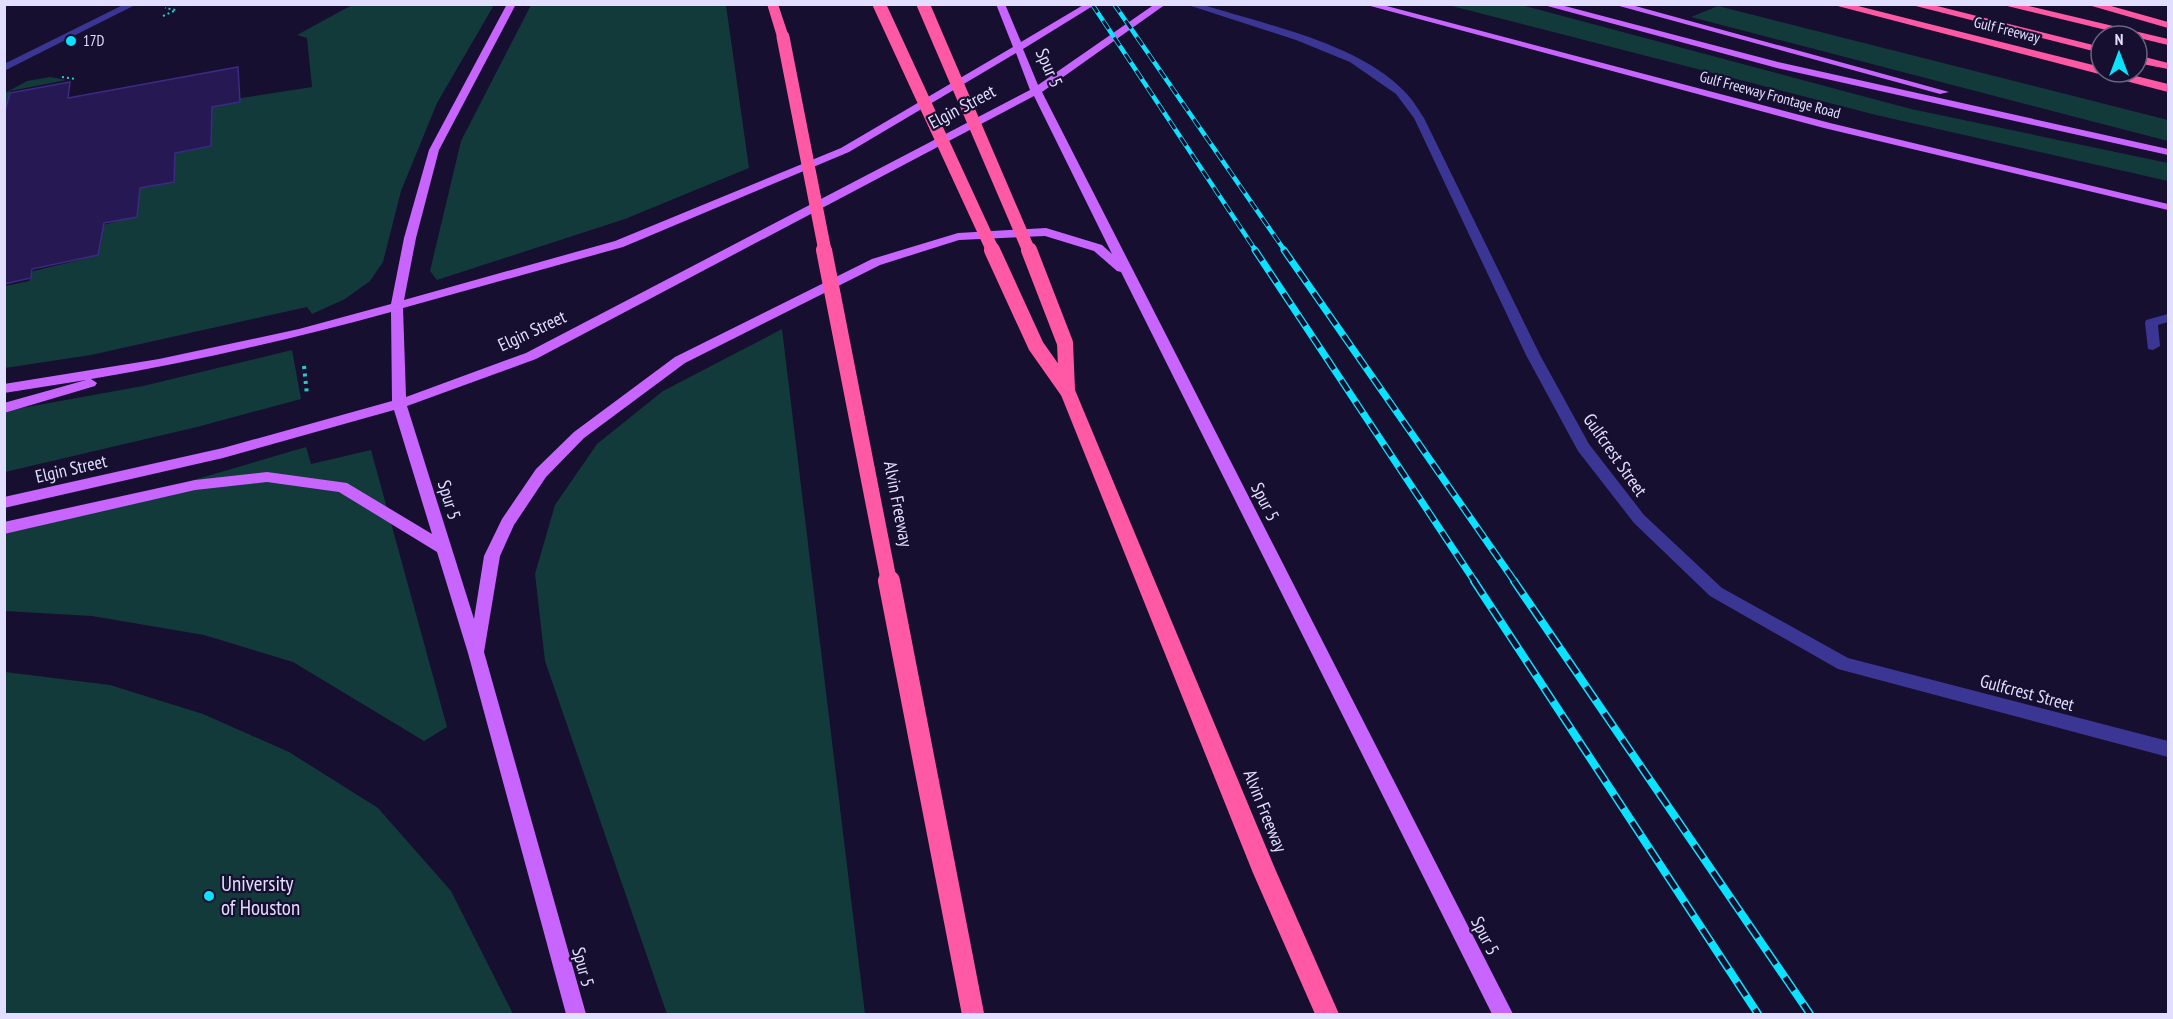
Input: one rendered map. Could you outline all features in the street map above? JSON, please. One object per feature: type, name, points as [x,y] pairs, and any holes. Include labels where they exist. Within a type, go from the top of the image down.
[{"type":"highway","name":"Alvin Freeway","points":[[772,4],[783,37],[973,1014]]},
{"type":"highway","points":[[879,4],[1036,346],[1067,390]]},
{"type":"highway","points":[[923,4],[1029,251],[1065,343],[1067,390]]},
{"type":"highway","name":"Gulf Freeway","points":[[1835,4],[2089,68]]},
{"type":"highway","name":"Gulf Freeway","points":[[1913,4],[2089,47]]},
{"type":"highway","name":"Gulf Freeway","points":[[2004,4],[2169,42]]},
{"type":"highway","points":[[2090,4],[2169,25]]},
{"type":"highway","points":[[2149,62],[2169,66]]},
{"type":"highway","points":[[2149,82],[2169,87]]},
{"type":"highway","name":"Alvin Freeway","points":[[1067,390],[1265,873],[1327,1014]]},
{"type":"main road","name":"Spur 5","points":[[512,4],[434,150],[410,238],[397,306],[399,404],[476,653],[576,1014]]},
{"type":"main road","name":"Spur 5","points":[[1000,4],[1036,91],[1503,1014]]},
{"type":"main road","name":"Elgin Street","points":[[4,389],[159,363],[300,333],[619,244],[845,150],[1092,4]]},
{"type":"main road","name":"Elgin Street","points":[[4,503],[223,453],[399,404],[531,356],[1036,91],[1162,4]]},
{"type":"main road","name":"Gulf Freeway Frontage Road","points":[[1366,4],[1828,126],[2169,207]]},
{"type":"main road","points":[[1544,4],[1777,65],[2169,151]]},
{"type":"main road","points":[[1616,4],[2169,151]]},
{"type":"main road","points":[[476,653],[492,556],[507,523],[541,473],[579,435],[680,360],[876,262],[958,237],[1046,232],[1098,248],[1128,273]]},
{"type":"main road","points":[[4,408],[159,363]]},
{"type":"main road","points":[[4,528],[195,485],[267,477],[342,487],[444,549]]},
{"type":"street","points":[[4,68],[134,4]]},
{"type":"street","name":"Gulfcrest Street","points":[[1189,4],[1335,52],[1376,73],[1402,94],[1419,118],[1533,355],[1583,447],[1639,519],[1716,592],[1844,664],[2169,749]]},
{"type":"street","points":[[2153,346],[2151,323],[2169,318]]},
{"type":"path","points":[[303,359],[307,395]]},
{"type":"green space","points":[[352,5],[494,5],[437,103],[401,191],[383,262],[370,281],[345,299],[312,314],[307,307],[91,355],[5,368],[5,286],[29,281],[33,271],[96,256],[103,225],[136,216],[134,187],[174,146],[210,103],[312,87],[307,38],[297,35]]},
{"type":"green space","points":[[531,5],[726,5],[749,168],[625,219],[437,280],[430,271],[461,141]]},
{"type":"green space","points":[[1448,5],[1521,5],[1911,109],[2168,163],[2168,181],[1876,115]]},
{"type":"green space","points":[[1718,6],[2168,120],[2168,141],[1691,17]]},
{"type":"green space","points":[[50,77],[67,80],[10,91],[5,110],[5,93],[27,81]]},
{"type":"green space","points":[[782,329],[865,1014],[667,1014],[545,661],[535,574],[555,505],[597,444],[663,391]]},
{"type":"green space","points":[[292,350],[301,399],[197,427],[5,472],[5,411],[143,386]]},
{"type":"green space","points":[[306,447],[311,464],[371,450],[447,727],[424,741],[293,662],[204,635],[92,616],[5,611],[4,527],[173,486]]},
{"type":"green space","name":"University of Houston","points":[[5,672],[110,685],[203,714],[289,752],[378,808],[451,891],[513,1014],[5,1014]]},
{"type":"building","points":[[238,67],[240,102],[212,107],[211,146],[175,153],[174,182],[140,188],[137,217],[104,223],[98,255],[32,269],[31,278],[4,284],[4,114],[10,93],[70,82],[68,98]]},
{"type":"railway","points":[[1092,4],[1256,251]]},
{"type":"railway","points":[[1114,4],[1285,251]]},
{"type":"railway","points":[[1255,250],[1475,582]]},
{"type":"railway","points":[[1284,250],[1515,582]]},
{"type":"railway","points":[[1474,581],[1758,1014]]},
{"type":"railway","points":[[1514,581],[1810,1014]]},
{"type":"place","name":"17D","points":[[71,41]]},
{"type":"place","name":"University of Houston","points":[[209,896]]}]
